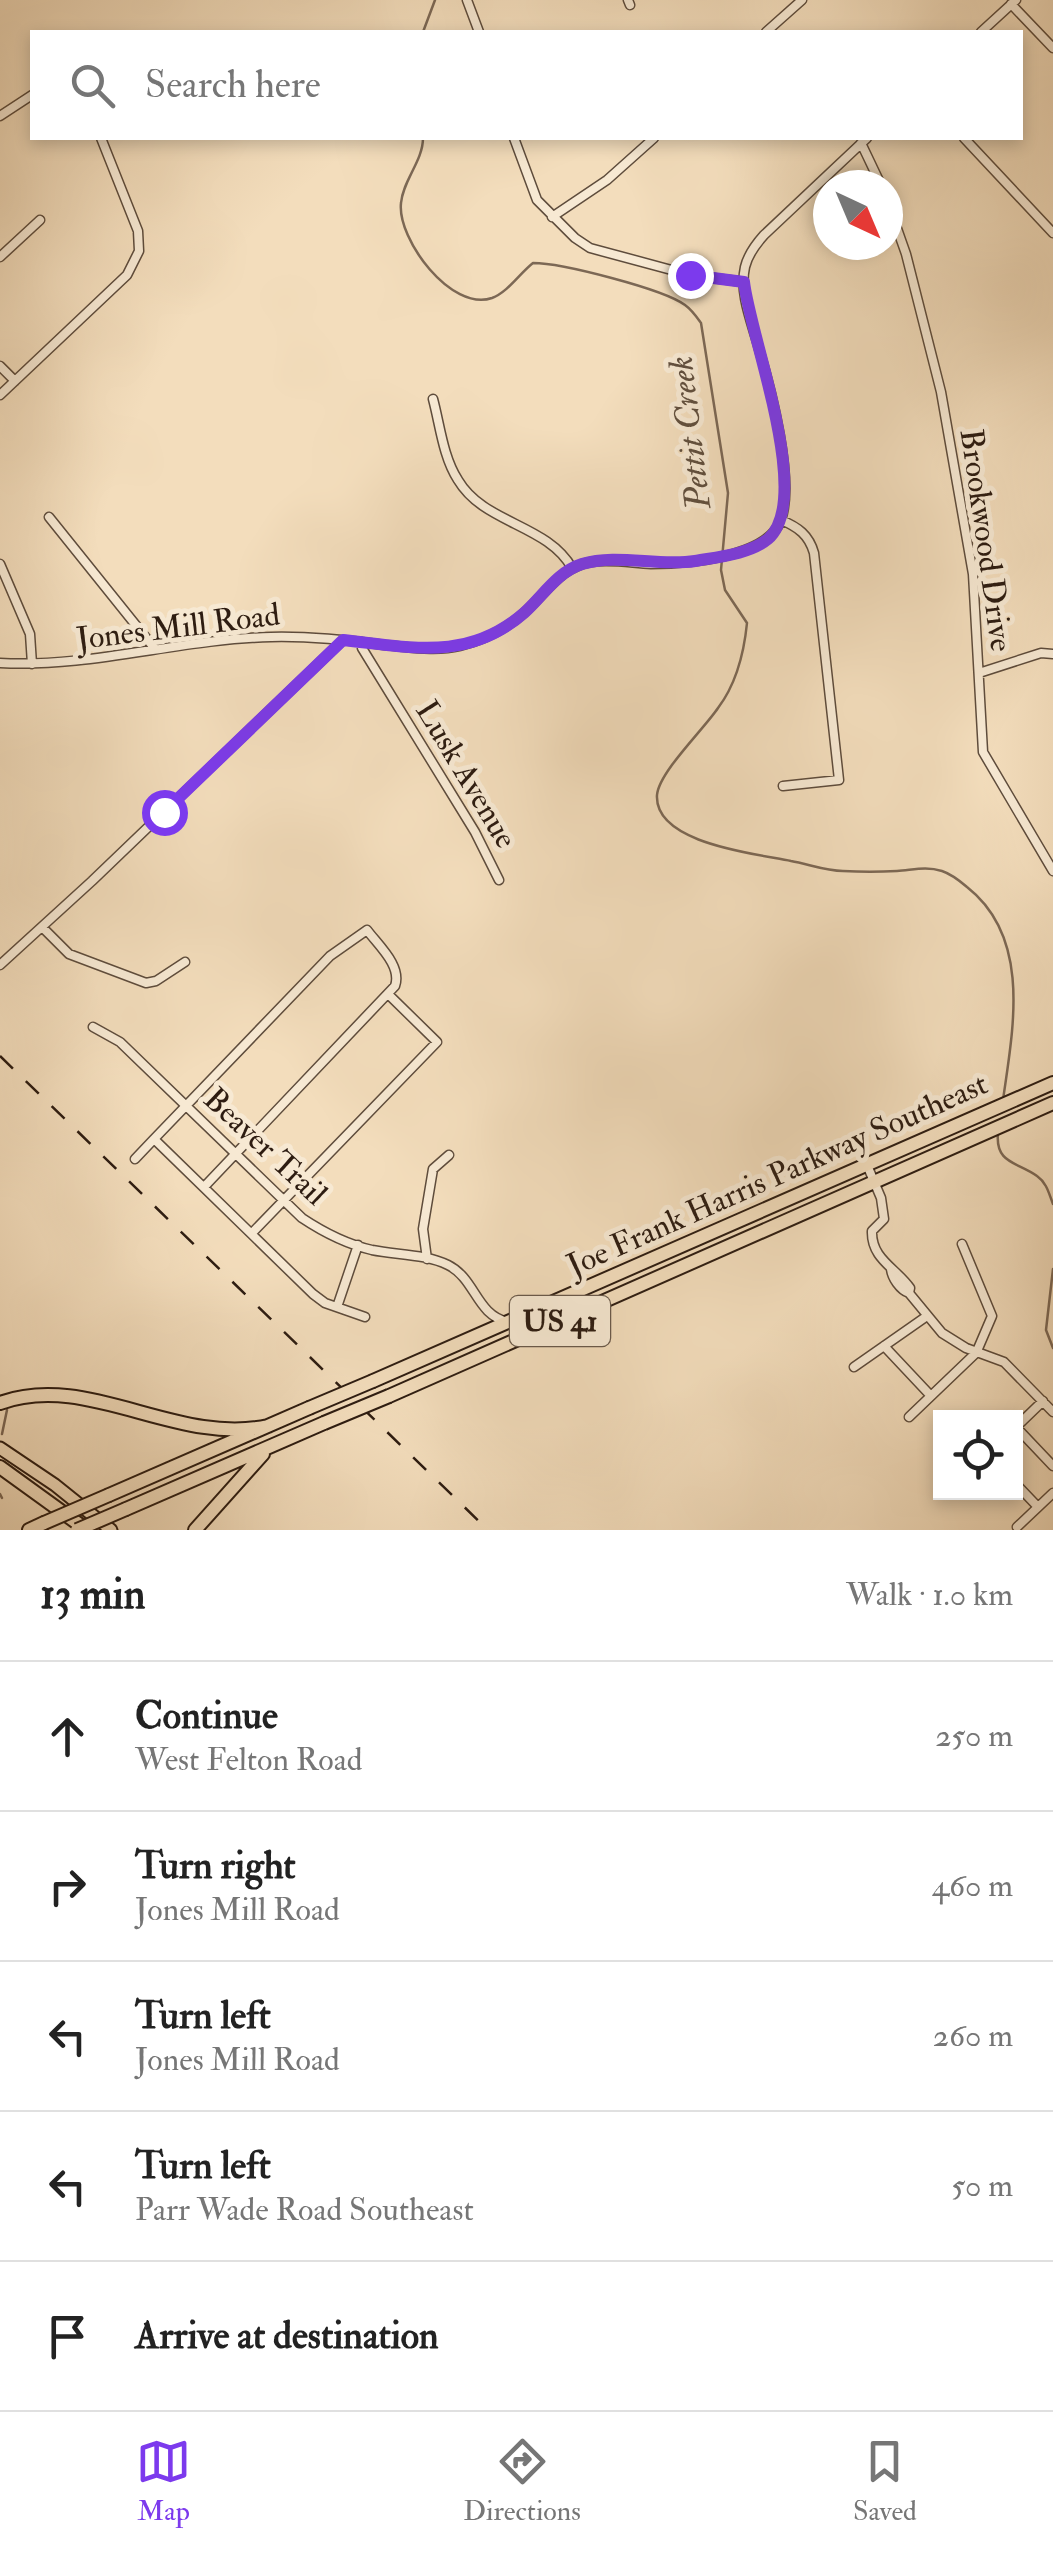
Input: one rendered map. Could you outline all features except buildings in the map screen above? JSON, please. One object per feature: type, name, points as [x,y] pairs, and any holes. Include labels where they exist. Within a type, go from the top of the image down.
[{"type":"highway","name":"Joe Frank Harris Parkway Southeast","points":[[29,1530],[1053,1083]]},
{"type":"highway","name":"Joe Frank Harris Parkway Southeast","points":[[77,1530],[1053,1104]]},
{"type":"highway","points":[[0,1403],[50,1394],[205,1430],[268,1426]]},
{"type":"highway","points":[[195,1530],[239,1478],[277,1443]]},
{"type":"highway","points":[[0,1467],[87,1530]]},
{"type":"main road","points":[[0,1448],[111,1530]]},
{"type":"street","points":[[468,0],[478,30]]},
{"type":"street","points":[[768,30],[802,0]]},
{"type":"street","points":[[983,30],[1014,2],[1053,48]]},
{"type":"street","points":[[0,116],[30,96]]},
{"type":"street","points":[[0,395],[126,275],[136,259],[138,231],[102,140]]},
{"type":"street","points":[[515,140],[531,188],[552,216],[590,248],[690,275],[744,282]]},
{"type":"street","points":[[552,216],[607,180],[652,140]]},
{"type":"street","points":[[432,399],[459,483],[482,507],[557,546],[572,568],[604,561],[662,564],[708,558],[764,542],[781,520],[785,495],[781,450],[744,282],[748,259],[760,239],[864,140],[875,170]]},
{"type":"street","points":[[966,140],[1053,233]]},
{"type":"street","points":[[0,258],[40,220]]},
{"type":"street","name":"Brookwood Drive","points":[[903,246],[941,392],[972,574],[983,752],[1053,871]]},
{"type":"street","points":[[0,366],[15,382]]},
{"type":"street","points":[[49,517],[155,649]]},
{"type":"street","points":[[781,520],[802,532],[814,553],[839,780],[783,786]]},
{"type":"street","points":[[0,564],[30,634],[32,664]]},
{"type":"street","name":"Jones Mill Road","points":[[0,663],[61,664],[268,637],[438,649],[479,640],[518,618],[572,568]]},
{"type":"street","points":[[0,965],[343,640]]},
{"type":"street","name":"Lusk Avenue","points":[[362,642],[362,648],[475,832],[500,880]]},
{"type":"street","points":[[980,673],[1040,653],[1053,654]]},
{"type":"street","points":[[42,926],[68,954],[146,982],[156,982],[185,962]]},
{"type":"street","points":[[135,1159],[330,956],[366,930],[398,974],[395,986],[204,1186]]},
{"type":"street","points":[[252,1233],[438,1042],[388,994]]},
{"type":"street","name":"Beaver Trail","points":[[93,1026],[120,1042],[302,1218],[326,1234],[427,1259],[460,1273],[491,1316],[508,1322]]},
{"type":"street","points":[[154,1140],[313,1294],[365,1317]]},
{"type":"street","points":[[427,1259],[423,1228],[433,1169],[449,1156]]},
{"type":"street","points":[[867,1165],[884,1218],[872,1231],[876,1252],[900,1274],[910,1288],[909,1293],[950,1340],[1004,1362],[1053,1412]]},
{"type":"street","points":[[909,1417],[978,1351],[992,1316],[962,1244]]},
{"type":"street","points":[[337,1307],[358,1245]]},
{"type":"street","points":[[474,1336],[481,1324],[481,1304]]},
{"type":"street","points":[[854,1367],[927,1316]]},
{"type":"street","points":[[884,1346],[931,1396]]},
{"type":"street","points":[[1023,1420],[1043,1401]]},
{"type":"street","points":[[1023,1434],[1053,1466]]},
{"type":"street","points":[[1023,1491],[1038,1507]]},
{"type":"street","points":[[1017,1527],[1053,1492]]},
{"type":"waterway","name":"Pettit Creek","points":[[424,30],[435,0]]},
{"type":"waterway","name":"Pettit Creek","points":[[423,140],[403,195],[402,218],[417,253],[444,284],[476,299],[492,298],[533,263],[547,264],[656,292],[685,305],[701,323],[728,493],[721,570],[725,590],[747,623],[735,678],[725,698],[665,775],[657,795],[661,812],[689,836],[733,850],[837,871],[936,870],[964,885],[988,908],[1010,958],[1013,1015],[1003,1100]]},
{"type":"waterway","name":"Pettit Creek","points":[[998,1133],[1004,1157],[1040,1179],[1053,1204]]},
{"type":"waterway","name":"Pettit Creek","points":[[1053,1269],[1046,1330],[1053,1348]]},
{"type":"waterway","points":[[2,1434],[7,1410]]},
{"type":"waterway","points":[[0,1494],[2,1498]]},
{"type":"railway","points":[[0,1056],[488,1530]]},
{"type":"route","points":[[164,812],[343,640],[422,649],[460,646],[514,621],[560,576],[579,565],[604,561],[695,561],[748,549],[771,537],[781,520],[785,482],[771,395],[746,305],[744,282],[690,275]]}]
